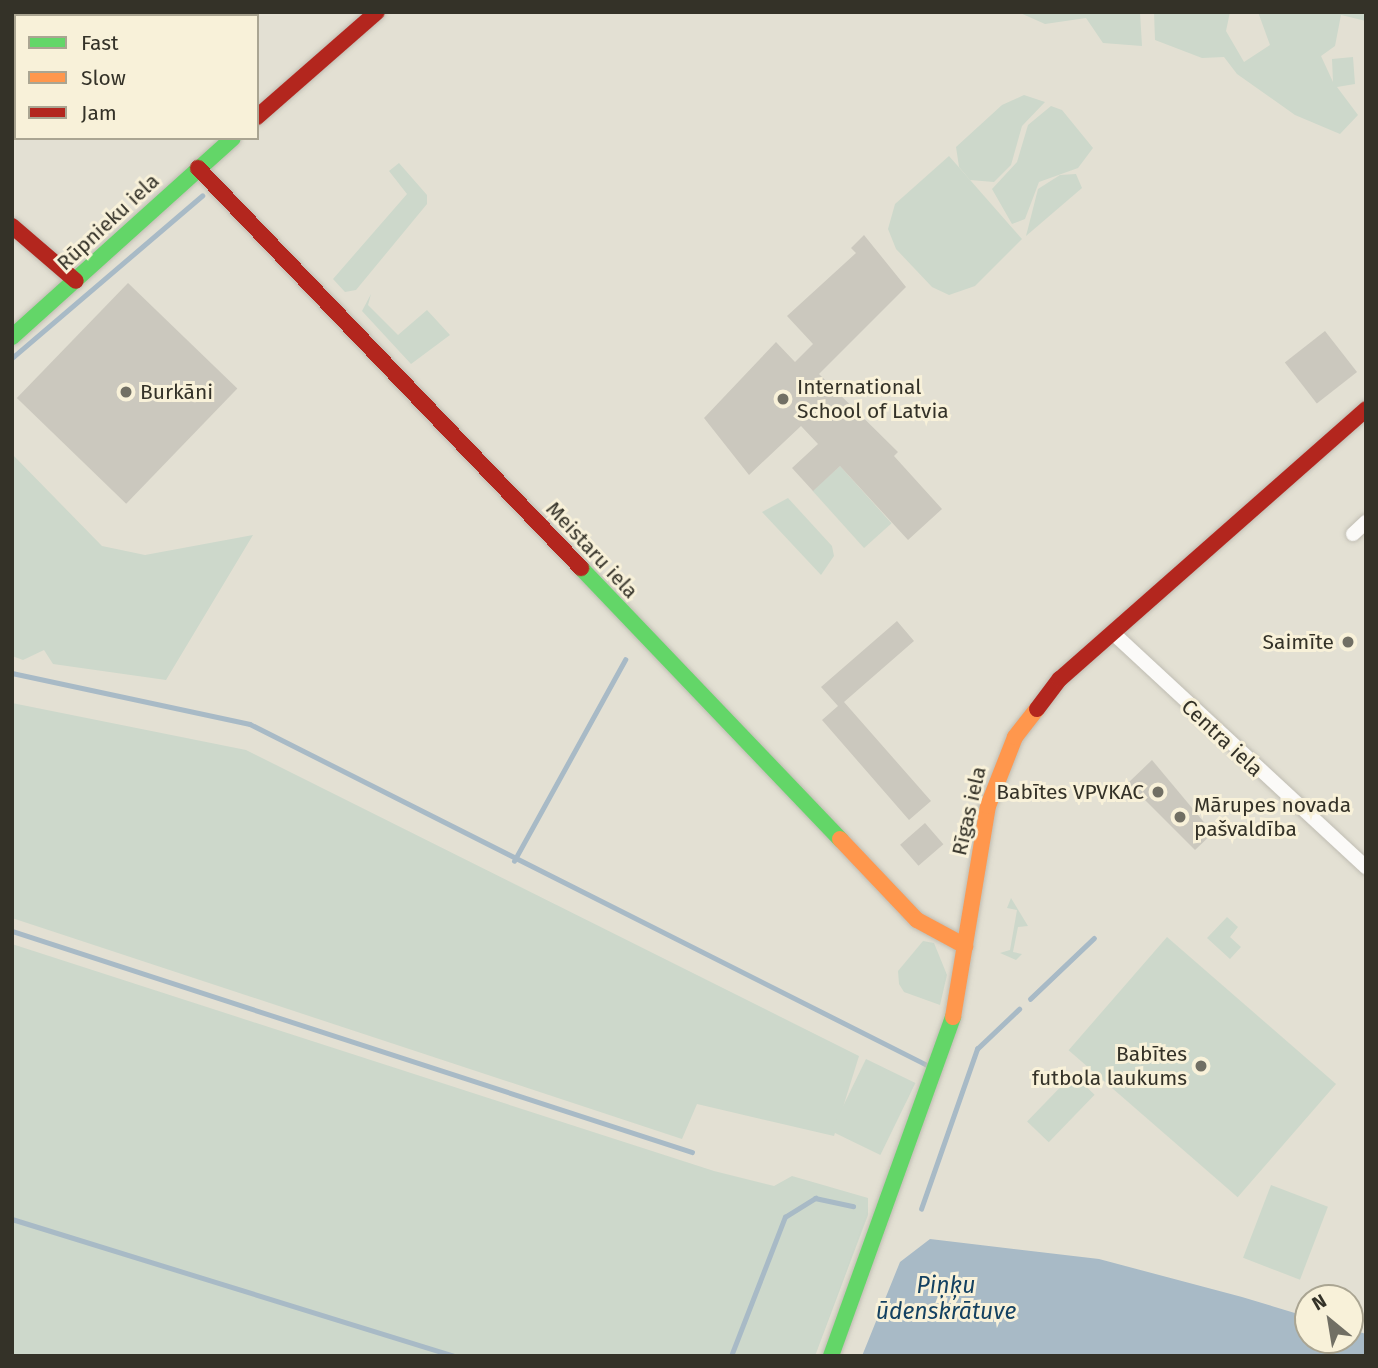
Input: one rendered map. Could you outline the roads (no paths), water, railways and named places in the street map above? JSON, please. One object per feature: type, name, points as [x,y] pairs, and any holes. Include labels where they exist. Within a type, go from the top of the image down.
[{"type":"street","points":[[259,115],[377,12]]},
{"type":"street","name":"Rūpnieku iela","points":[[12,337],[231,140]]},
{"type":"street","name":"Meistaru iela","points":[[198,168],[916,920],[965,946]]},
{"type":"street","points":[[12,226],[76,281]]},
{"type":"street","name":"Rīgas iela","points":[[831,1356],[932,1088],[965,946],[999,768],[1041,699],[1366,410]]},
{"type":"street","points":[[1353,534],[1366,522]]},
{"type":"street","name":"Centra iela","points":[[1113,634],[1366,867]]},
{"type":"water","name":"Piņķu ūdenskrātuve","points":[[930,1239],[1099,1259],[1294,1313],[1294,1354],[1364,1354],[1364,1333],[1366,1356],[862,1356],[900,1262]]},
{"type":"waterway","points":[[12,358],[202,196]]},
{"type":"waterway","points":[[514,861],[625,660]]},
{"type":"waterway","points":[[12,673],[250,724],[927,1065]]},
{"type":"waterway","points":[[12,931],[692,1152]]},
{"type":"waterway","points":[[1030,999],[1094,938]]},
{"type":"waterway","points":[[921,1209],[977,1049],[1019,1009]]},
{"type":"waterway","points":[[731,1356],[785,1217],[815,1198],[853,1206]]},
{"type":"waterway","points":[[12,1219],[455,1356]]},
{"type":"place","name":"Burkāni","points":[[126,392]]},
{"type":"place","name":"International School of Latvia","points":[[783,399]]},
{"type":"place","name":"Saimīte","points":[[1348,642]]},
{"type":"place","name":"Babītes VPVKAC","points":[[1158,792]]},
{"type":"place","name":"Mārupes novada pašvaldība","points":[[1180,817]]},
{"type":"place","name":"Babītes futbola laukums","points":[[1201,1066]]}]
